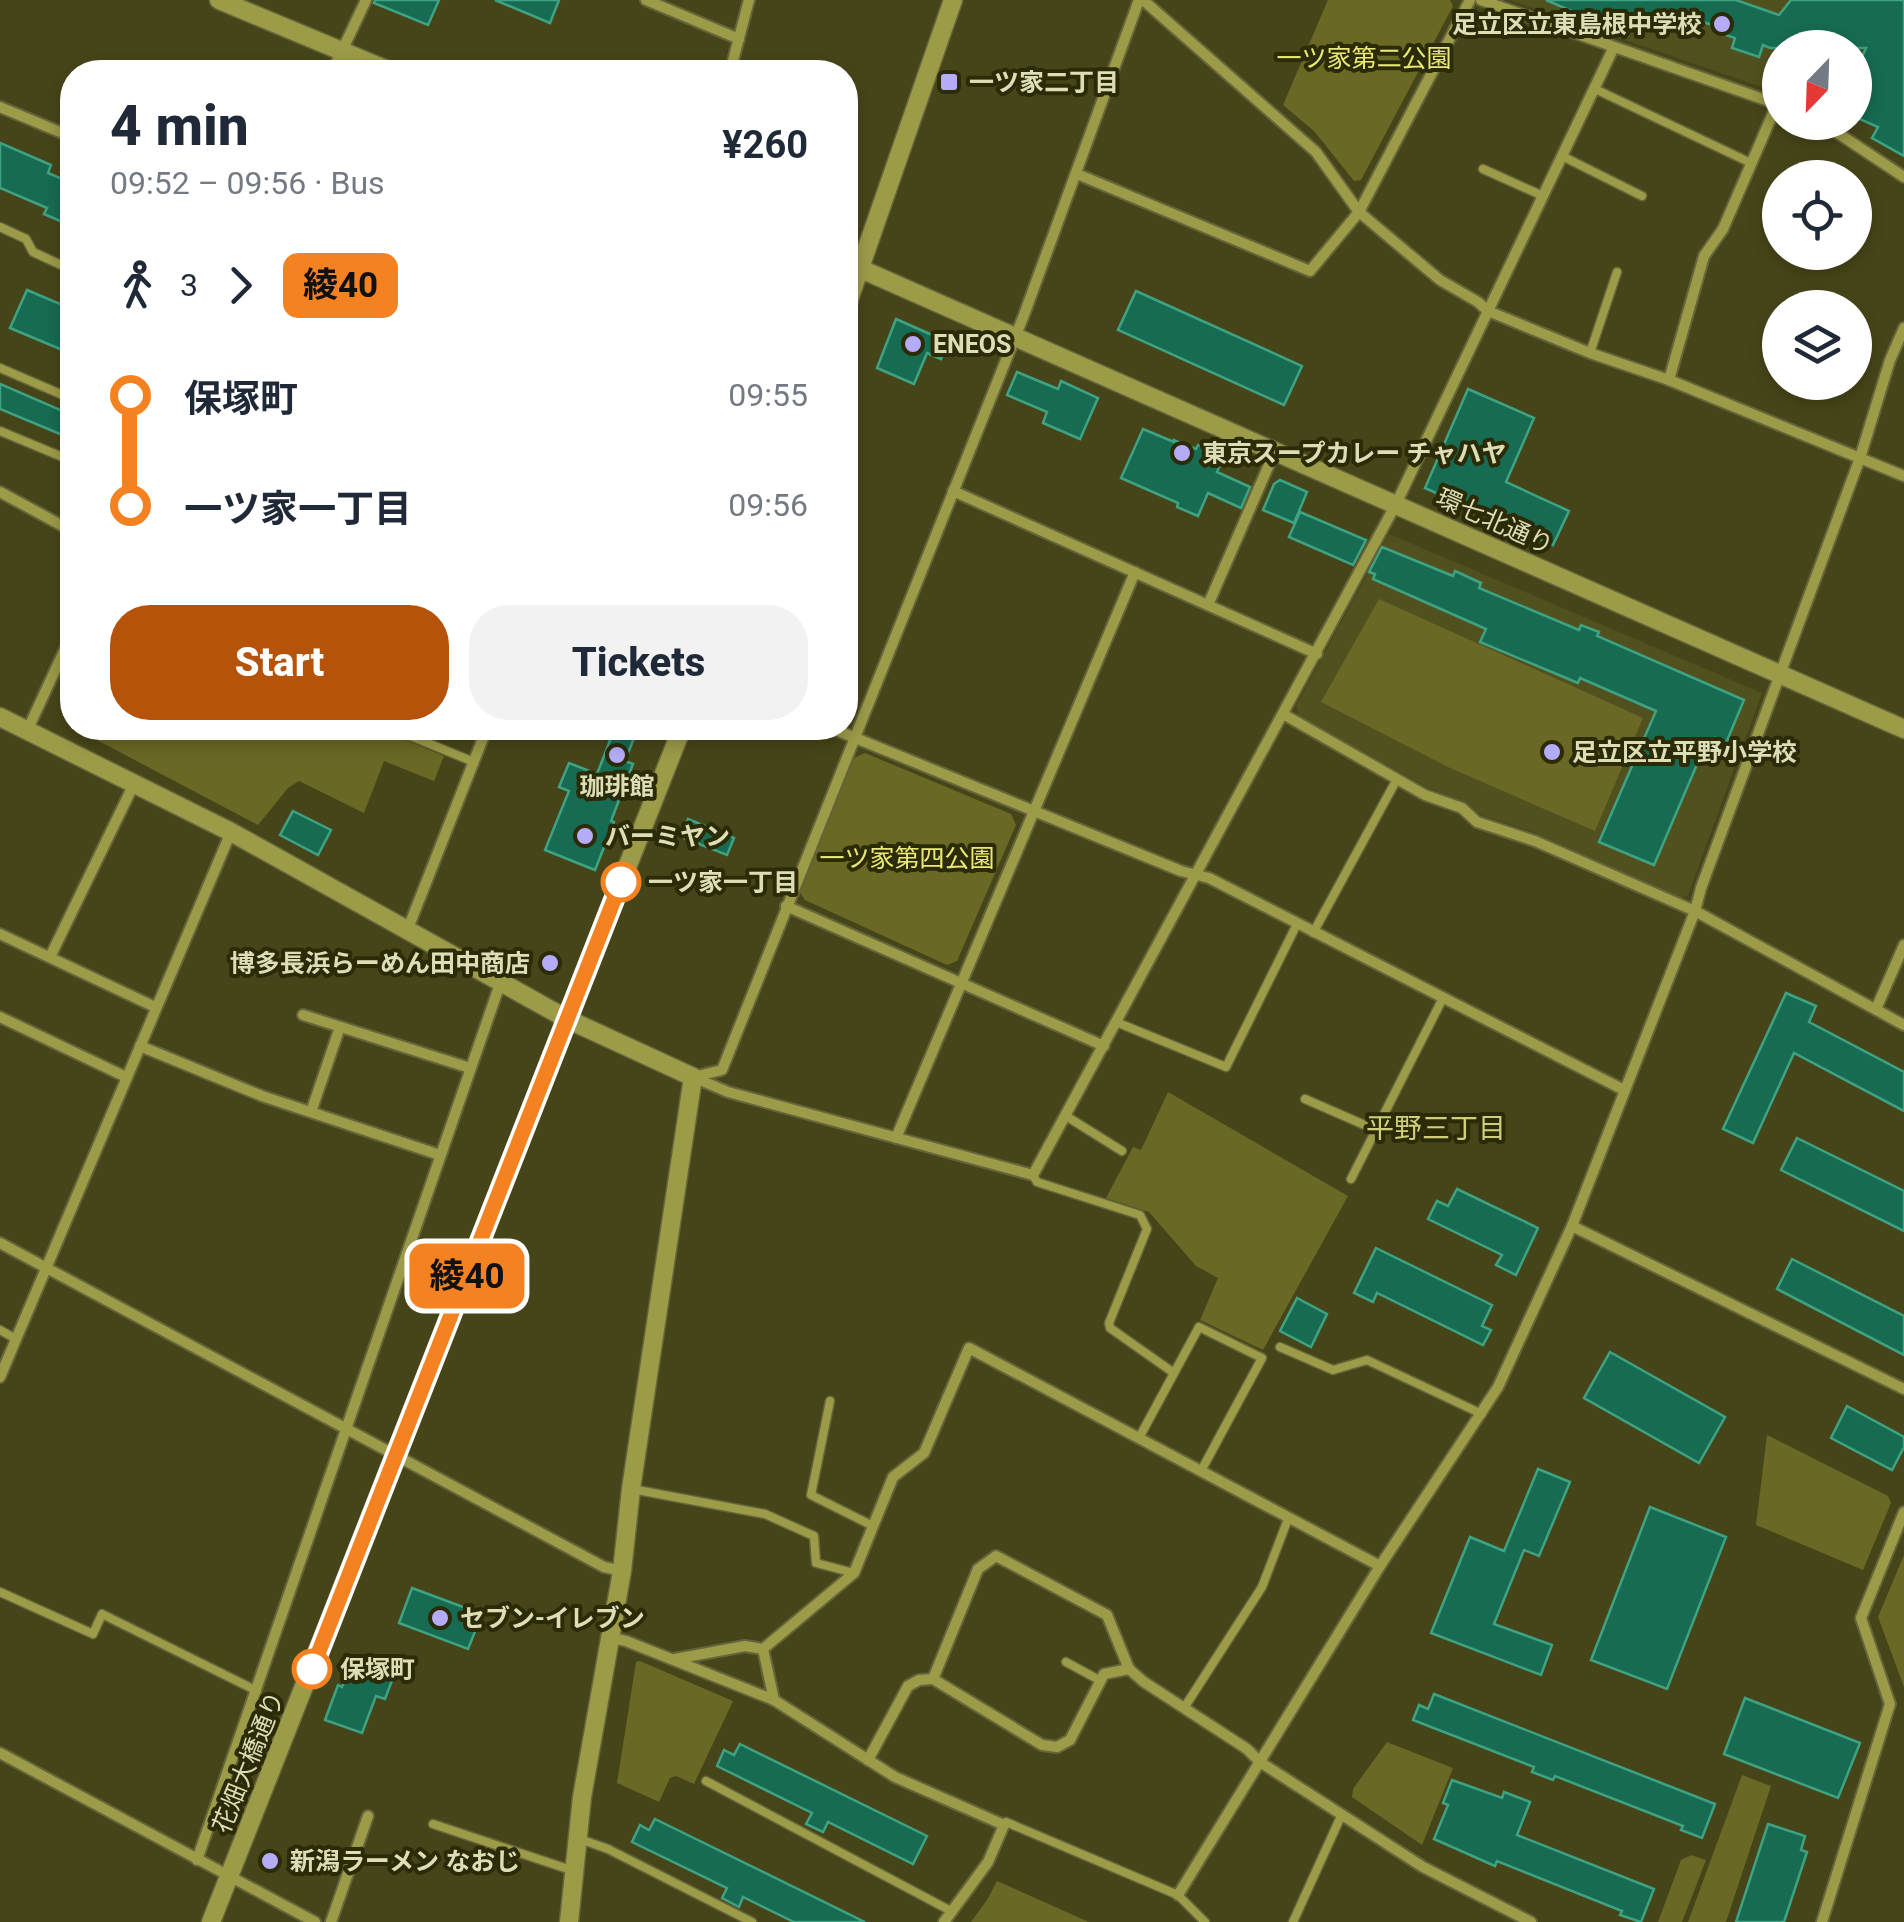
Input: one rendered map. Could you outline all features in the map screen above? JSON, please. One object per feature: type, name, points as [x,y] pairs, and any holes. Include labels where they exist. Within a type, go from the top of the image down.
[{"type":"street","points":[[219,0],[362,60]]},
{"type":"street","points":[[338,60],[366,0]]},
{"type":"street","points":[[646,0],[739,39]]},
{"type":"street","points":[[733,60],[749,0]]},
{"type":"street","points":[[858,253],[953,0]]},
{"type":"street","points":[[858,727],[1015,337],[1141,0],[1316,152],[1359,212],[1440,280],[1488,311],[1904,476]]},
{"type":"street","points":[[1076,174],[1310,270],[1359,212],[1470,0]]},
{"type":"street","points":[[1481,0],[1762,98]]},
{"type":"street","points":[[0,717],[231,832],[567,1020],[694,1078],[728,1092],[1033,1175],[1396,504],[1614,46]]},
{"type":"street","points":[[0,107],[60,132]]},
{"type":"street","points":[[1668,380],[1704,256],[1723,229],[1762,138]]},
{"type":"street","points":[[1848,140],[1904,177]]},
{"type":"street","name":"環七北通り","points":[[858,268],[1904,728]]},
{"type":"street","points":[[1178,1895],[1380,1566],[1482,1414],[1510,1364],[1572,1226],[1695,911],[1904,328]]},
{"type":"street","points":[[1208,605],[1275,452]]},
{"type":"street","points":[[953,491],[1316,654]]},
{"type":"street","points":[[0,492],[60,524]]},
{"type":"street","points":[[896,1138],[1135,572]]},
{"type":"street","points":[[26,731],[60,659]]},
{"type":"street","points":[[1283,714],[1425,794],[1462,808],[1476,822],[1535,841],[1695,911],[1904,1025]]},
{"type":"street","points":[[858,739],[1181,871],[1209,878],[1624,1090]]},
{"type":"street","points":[[407,932],[483,740]]},
{"type":"street","name":"花畑大橋通り","points":[[211,1922],[677,740]]},
{"type":"street","points":[[694,1078],[722,1070],[853,740]]},
{"type":"street","points":[[50,957],[134,784]]},
{"type":"street","points":[[0,1377],[231,832]]},
{"type":"street","points":[[786,906],[1104,1046]]},
{"type":"street","points":[[0,934],[155,1008]]},
{"type":"street","points":[[1876,1010],[1904,945]]},
{"type":"street","points":[[197,1860],[500,984]]},
{"type":"street","points":[[304,1015],[470,1068]]},
{"type":"street","points":[[0,1017],[126,1077]]},
{"type":"street","points":[[311,1112],[340,1027]]},
{"type":"street","points":[[140,1046],[262,1096],[440,1155]]},
{"type":"street","points":[[569,1922],[582,1797],[622,1571],[694,1078]]},
{"type":"street","points":[[1572,1226],[1904,1389]]},
{"type":"street","points":[[0,1243],[604,1568],[622,1571]]},
{"type":"street","points":[[671,1659],[744,1646],[763,1648],[854,1573],[893,1477],[924,1453],[969,1348],[1380,1566]]},
{"type":"street","points":[[1822,1922],[1890,1704],[1861,1618],[1904,1512]]},
{"type":"street","points":[[933,1679],[978,1569],[996,1556],[1106,1614],[1129,1669],[1260,1762],[1423,1867],[1531,1922]]},
{"type":"street","points":[[611,1638],[774,1700],[895,1777],[1004,1825],[988,1862],[944,1922]]},
{"type":"street","points":[[763,1648],[774,1700]]},
{"type":"street","points":[[868,1760],[908,1686],[919,1680],[933,1679],[1042,1745],[1056,1747],[1070,1740],[1104,1674],[1129,1669]]},
{"type":"street","points":[[0,1754],[315,1922]]},
{"type":"street","points":[[331,1922],[368,1816]]},
{"type":"lane","points":[[1595,89],[1750,162]]},
{"type":"lane","points":[[1562,156],[1642,196]]},
{"type":"lane","points":[[1483,169],[1543,196]]},
{"type":"lane","points":[[0,228],[26,239],[32,252],[60,265]]},
{"type":"lane","points":[[1590,354],[1617,272]]},
{"type":"lane","points":[[0,368],[60,394]]},
{"type":"lane","points":[[0,432],[60,457]]},
{"type":"lane","points":[[420,740],[474,762]]},
{"type":"lane","points":[[1313,933],[1397,779]]},
{"type":"lane","points":[[1116,1022],[1226,1067],[1297,924]]},
{"type":"lane","points":[[1351,1180],[1443,998]]},
{"type":"lane","points":[[1305,1099],[1376,1130]]},
{"type":"lane","points":[[1066,1116],[1122,1150]]},
{"type":"lane","points":[[1033,1175],[1037,1182],[1140,1215],[1147,1229],[1110,1328],[1174,1373]]},
{"type":"lane","points":[[1139,1438],[1199,1327],[1262,1358],[1201,1471]]},
{"type":"lane","points":[[0,1330],[16,1339]]},
{"type":"lane","points":[[1280,1347],[1334,1370],[1367,1360],[1482,1414]]},
{"type":"lane","points":[[830,1401],[811,1495],[873,1526]]},
{"type":"lane","points":[[631,1489],[765,1514],[814,1536],[816,1563],[854,1573]]},
{"type":"lane","points":[[1184,1708],[1262,1586],[1288,1519]]},
{"type":"lane","points":[[0,1592],[93,1634],[102,1614],[257,1690]]},
{"type":"lane","points":[[1066,1662],[1101,1681]]},
{"type":"lane","points":[[706,1781],[951,1910]]},
{"type":"lane","points":[[1293,1922],[1342,1814]]},
{"type":"lane","points":[[1004,1825],[1006,1822],[1178,1895],[1205,1922]]},
{"type":"lane","points":[[433,1824],[574,1871]]},
{"type":"lane","points":[[577,1838],[608,1848],[752,1922]]},
{"type":"shaded area","name":"足立区立東島根中学校","points":[[1509,0],[1877,0],[1864,30],[1762,30],[1762,87]]},
{"type":"shaded area","name":"足立区立平野小学校","points":[[1389,534],[1762,693],[1688,895],[1681,898],[1531,831],[1481,815],[1299,716],[1296,706]]},
{"type":"green space","name":"一ツ家第二公園","points":[[1328,0],[1450,0],[1453,6],[1361,180],[1354,181],[1314,131],[1283,105]]},
{"type":"green space","points":[[1379,599],[1643,718],[1595,831],[1450,768],[1321,702]]},
{"type":"green space","points":[[97,740],[405,740],[444,756],[434,781],[384,761],[364,813],[299,781],[288,788],[258,825]]},
{"type":"green space","name":"一ツ家第四公園","points":[[865,753],[1011,814],[1016,825],[957,961],[947,965],[805,900],[799,891],[854,758]]},
{"type":"green space","points":[[1168,1092],[1348,1196],[1263,1350],[1200,1320],[1218,1278],[1196,1266],[1149,1212],[1106,1198],[1133,1147],[1141,1150]]},
{"type":"green space","points":[[1767,1435],[1888,1496],[1891,1503],[1863,1570],[1756,1525]]},
{"type":"green space","points":[[1904,1555],[1904,1687],[1878,1617]]},
{"type":"green space","points":[[636,1662],[733,1701],[694,1784],[676,1776],[670,1778],[659,1802],[617,1783]]},
{"type":"green space","points":[[1387,1742],[1453,1768],[1422,1845],[1352,1797],[1353,1789]]},
{"type":"green space","points":[[1742,1775],[1771,1786],[1726,1922],[1688,1922]]},
{"type":"green space","points":[[1691,1855],[1706,1860],[1682,1922],[1658,1922],[1681,1860]]},
{"type":"green space","points":[[997,1881],[1089,1922],[971,1922]]},
{"type":"building","points":[[439,0],[428,25],[374,3]]},
{"type":"building","points":[[495,0],[559,0],[550,23]]},
{"type":"building","points":[[1546,0],[1736,0],[1779,15],[1791,0],[1904,0],[1904,156],[1872,138],[1878,127],[1872,124],[1872,30],[1762,30],[1759,57],[1732,48],[1735,38],[1726,35],[1725,29],[1678,14],[1671,26],[1662,31],[1635,20],[1628,35]]},
{"type":"building","points":[[0,143],[51,165],[48,173],[60,178],[60,221],[44,214],[47,208],[0,188]]},
{"type":"building","points":[[27,290],[60,304],[60,349],[10,328]]},
{"type":"building","points":[[1136,291],[1302,366],[1284,405],[1118,330]]},
{"type":"building","points":[[896,319],[948,342],[941,359],[927,353],[914,384],[877,368]]},
{"type":"building","points":[[1017,372],[1058,389],[1061,381],[1098,398],[1080,439],[1043,423],[1047,412],[1007,395]]},
{"type":"building","points":[[0,384],[60,410],[60,434],[0,409]]},
{"type":"building","points":[[1468,389],[1534,418],[1506,482],[1569,511],[1553,545],[1425,488]]},
{"type":"building","points":[[1143,429],[1224,456],[1217,472],[1250,487],[1241,508],[1208,493],[1198,516],[1121,478]]},
{"type":"building","points":[[1280,480],[1307,492],[1294,523],[1263,510],[1274,484]]},
{"type":"building","points":[[1300,512],[1366,540],[1353,565],[1289,537]]},
{"type":"building","points":[[1382,547],[1453,576],[1455,571],[1481,583],[1479,588],[1579,630],[1581,625],[1599,632],[1597,636],[1744,700],[1726,743],[1715,738],[1707,758],[1701,755],[1654,865],[1599,842],[1656,711],[1480,642],[1486,629],[1373,579],[1375,574],[1369,572]]},
{"type":"building","points":[[610,740],[633,740],[625,761],[633,764],[595,870],[545,850],[569,791],[559,787],[569,763],[597,774]]},
{"type":"building","points":[[293,811],[331,830],[318,855],[280,835]]},
{"type":"building","points":[[688,819],[734,838],[727,855],[681,837]]},
{"type":"building","points":[[1786,993],[1816,1006],[1809,1022],[1904,1072],[1904,1111],[1794,1053],[1753,1143],[1723,1129]]},
{"type":"building","points":[[1797,1138],[1904,1191],[1904,1231],[1781,1170]]},
{"type":"building","points":[[1457,1189],[1538,1228],[1516,1275],[1496,1265],[1502,1255],[1428,1219],[1437,1201],[1448,1206]]},
{"type":"building","points":[[1376,1248],[1492,1305],[1482,1326],[1491,1330],[1483,1345],[1377,1293],[1373,1302],[1354,1293]]},
{"type":"building","points":[[1792,1259],[1904,1316],[1904,1355],[1777,1289]]},
{"type":"building","points":[[1297,1298],[1327,1314],[1311,1347],[1280,1331]]},
{"type":"building","points":[[1610,1352],[1725,1417],[1699,1463],[1584,1398]]},
{"type":"building","points":[[1847,1406],[1904,1437],[1904,1447],[1892,1470],[1831,1438]]},
{"type":"building","points":[[1538,1469],[1570,1482],[1539,1556],[1524,1550],[1494,1624],[1552,1645],[1541,1675],[1431,1633],[1470,1537],[1504,1551]]},
{"type":"building","points":[[1650,1507],[1726,1537],[1667,1689],[1591,1660]]},
{"type":"building","name":"セブン-イレブン","points":[[412,1588],[482,1614],[468,1649],[399,1623]]},
{"type":"building","points":[[351,1662],[393,1678],[385,1699],[376,1696],[362,1733],[325,1720]]},
{"type":"building","points":[[1434,1694],[1715,1804],[1702,1838],[1681,1830],[1683,1826],[1555,1776],[1553,1780],[1532,1772],[1534,1767],[1413,1720],[1419,1705],[1428,1709]]},
{"type":"building","points":[[1745,1698],[1860,1743],[1838,1798],[1724,1754]]},
{"type":"building","points":[[740,1744],[927,1836],[913,1864],[828,1822],[823,1832],[806,1824],[812,1813],[717,1766],[724,1750],[734,1755]]},
{"type":"building","points":[[1452,1780],[1502,1798],[1504,1792],[1530,1802],[1517,1835],[1654,1889],[1641,1922],[1620,1915],[1622,1911],[1497,1861],[1495,1866],[1434,1839],[1448,1805],[1443,1803]]},
{"type":"building","points":[[655,1819],[865,1922],[794,1922],[743,1897],[739,1907],[722,1898],[727,1888],[632,1842],[640,1825],[649,1830]]},
{"type":"building","points":[[1768,1824],[1805,1836],[1801,1850],[1807,1852],[1784,1922],[1736,1922]]},
{"type":"bus line","name":"綾40","points":[[312,1669],[621,882]]},
{"type":"place","name":"足立区立東島根中学校","points":[[1722,24]]},
{"type":"place","name":"一ツ家二丁目","points":[[949,82]]},
{"type":"place","name":"ENEOS","points":[[913,344]]},
{"type":"place","name":"東京スープカレー チャハヤ","points":[[1182,453]]},
{"type":"place","name":"足立区立平野小学校","points":[[1552,752]]},
{"type":"place","name":"珈琲館","points":[[617,755]]},
{"type":"place","name":"バーミヤン","points":[[585,836]]},
{"type":"place","name":"一ツ家一丁目","points":[[621,882]]},
{"type":"place","name":"博多長浜らーめん田中商店","points":[[550,963]]},
{"type":"place","name":"セブン-イレブン","points":[[440,1618]]},
{"type":"place","name":"保塚町","points":[[312,1669]]},
{"type":"place","name":"新潟ラーメン なおじ","points":[[270,1861]]},
{"type":"district","name":"平野三丁目","points":[[1436,1128]]}]
